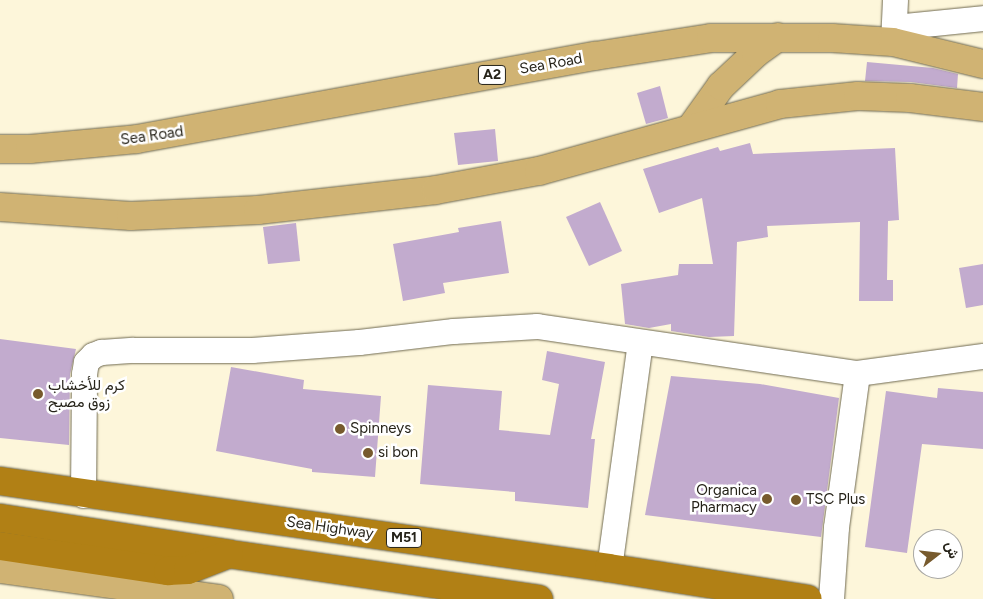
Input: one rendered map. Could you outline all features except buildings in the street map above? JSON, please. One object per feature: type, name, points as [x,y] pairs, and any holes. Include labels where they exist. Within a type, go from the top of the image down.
[{"type":"highway","name":"Sea Highway","points":[[0,481],[609,568],[808,599]]},
{"type":"highway","points":[[0,518],[229,554],[539,599]]},
{"type":"highway","points":[[0,546],[168,571],[188,570],[229,554]]},
{"type":"main road","name":"Sea Road","points":[[0,149],[30,149],[137,139],[649,47],[711,38],[832,38],[894,34],[983,64]]},
{"type":"main road","points":[[690,128],[721,86],[756,53],[778,37]]},
{"type":"main road","points":[[0,207],[78,214],[167,215],[258,210],[488,182],[632,147],[690,128],[780,104],[858,96],[910,98],[983,107]]},
{"type":"main road","points":[[0,569],[219,599]]},
{"type":"street","points":[[895,0],[894,34],[983,18]]},
{"type":"street","points":[[83,494],[84,374],[86,362],[92,355],[102,352],[133,350],[252,350],[359,342],[453,331],[537,326],[579,330],[640,342],[857,373],[983,356]]},
{"type":"street","points":[[609,568],[640,342]]},
{"type":"street","points":[[831,599],[837,519],[857,373]]},
{"type":"place","name":"كرم للأخشاب زوق مصبح","points":[[38,394]]},
{"type":"place","name":"Spinneys","points":[[340,429]]},
{"type":"place","name":"si bon","points":[[368,453]]},
{"type":"place","name":"Organica Pharmacy","points":[[767,499]]},
{"type":"place","name":"TSC Plus","points":[[796,500]]}]
